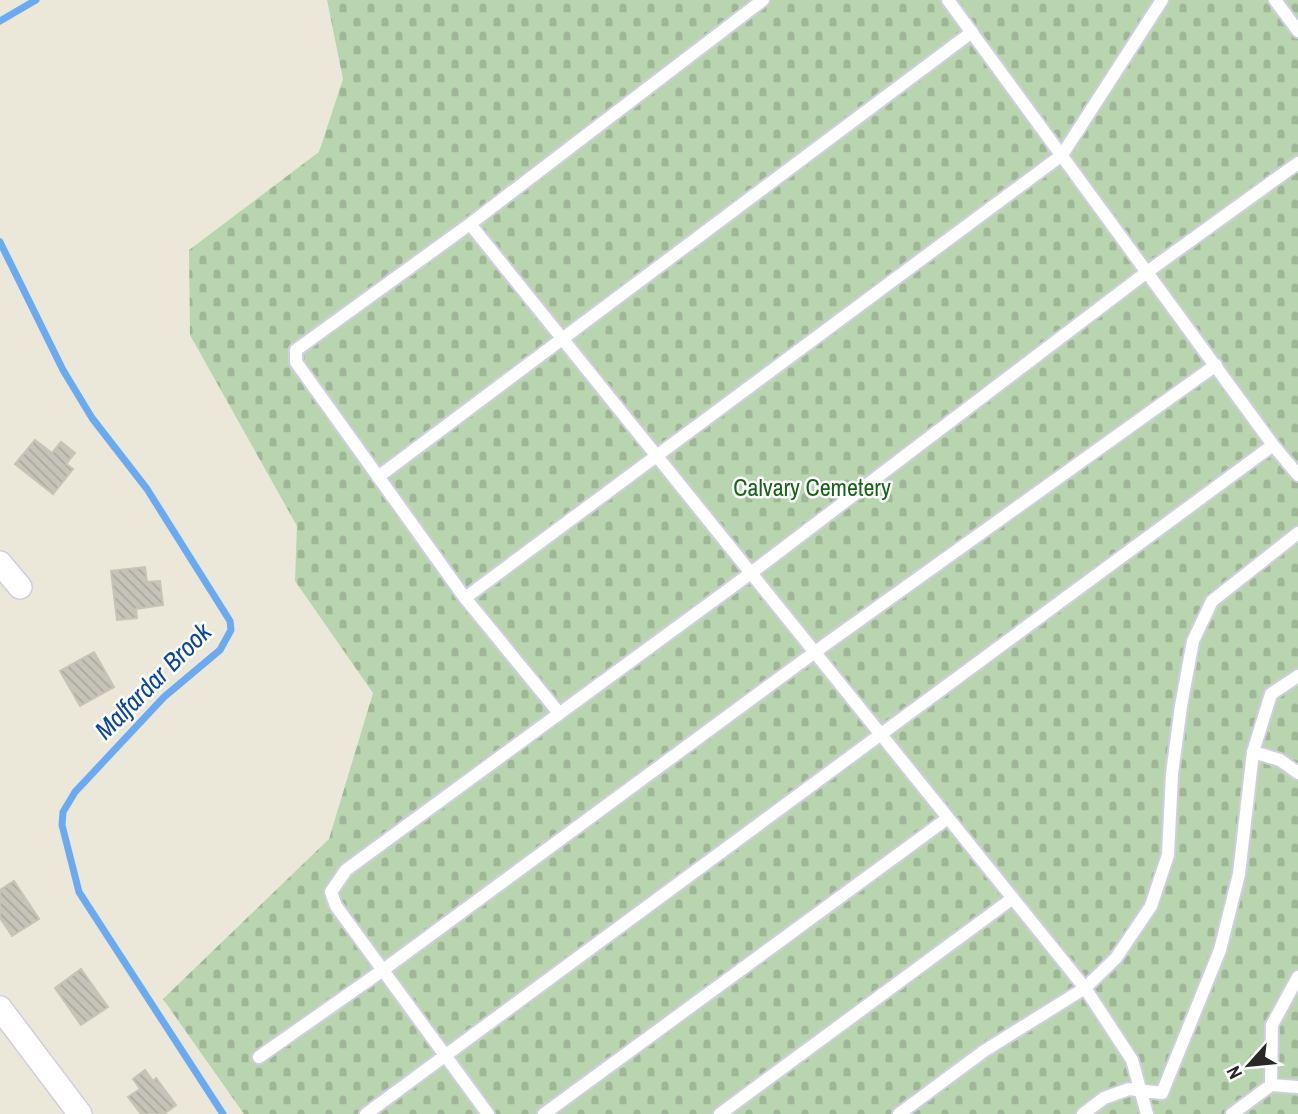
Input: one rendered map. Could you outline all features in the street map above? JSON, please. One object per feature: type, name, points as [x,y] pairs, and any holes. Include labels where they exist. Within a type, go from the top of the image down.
[{"type":"street","points":[[0,563],[20,587]]},
{"type":"street","points":[[0,1008],[80,1114]]},
{"type":"lane","points":[[559,713],[465,598],[377,477],[296,362],[296,350],[470,224],[763,0]]},
{"type":"lane","points":[[948,0],[1273,445],[1298,475]]},
{"type":"lane","points":[[465,598],[1062,155],[1162,0]]},
{"type":"lane","points":[[1275,0],[1298,31]]},
{"type":"lane","points":[[377,477],[972,32]]},
{"type":"lane","points":[[488,1114],[336,906],[331,892],[346,870],[751,573],[1147,272],[1298,163]]},
{"type":"lane","points":[[470,224],[1085,988],[1132,1060],[1147,1114]]},
{"type":"lane","points":[[259,1057],[383,970],[815,652],[1216,365]]},
{"type":"lane","points":[[366,1114],[1273,445]]},
{"type":"lane","points":[[899,1114],[984,1051],[1085,988],[1116,958],[1151,906],[1168,855],[1172,774],[1193,641],[1212,601],[1298,533]]},
{"type":"lane","points":[[1083,1114],[1104,1098],[1129,1088],[1141,1092],[1162,1093],[1220,950],[1238,874],[1253,752],[1271,694],[1298,676]]},
{"type":"lane","points":[[1253,752],[1280,760],[1298,773]]},
{"type":"lane","points":[[544,1114],[948,818]]},
{"type":"lane","points":[[720,1114],[1013,898]]},
{"type":"lane","points":[[1271,1085],[1272,1025],[1298,977]]},
{"type":"lane","points":[[1232,1114],[1271,1085],[1298,1087]]},
{"type":"green space","name":"Calvary Cemetery","points":[[327,0],[1298,0],[1298,1114],[244,1114],[163,999],[329,839],[373,693],[295,581],[297,526],[190,335],[189,250],[319,152],[343,79]]},
{"type":"building","points":[[35,440],[52,453],[61,442],[75,453],[66,464],[73,469],[53,494],[15,464]]},
{"type":"building","points":[[145,567],[147,582],[160,581],[163,605],[136,609],[137,618],[117,620],[111,571]]},
{"type":"building","points":[[94,652],[114,687],[80,706],[60,671]]},
{"type":"building","points":[[14,881],[39,919],[12,936],[0,918],[0,890]]},
{"type":"building","points":[[81,969],[108,1007],[81,1025],[55,988]]},
{"type":"building","points":[[145,1070],[153,1081],[156,1078],[176,1105],[164,1114],[141,1114],[128,1097],[140,1089],[133,1079]]},
{"type":"waterway","name":"Malfardar Brook","points":[[0,21],[36,0]]},
{"type":"waterway","name":"Malfardar Brook","points":[[0,242],[63,370],[92,418],[147,489],[230,621],[231,630],[220,650],[164,697],[75,792],[63,812],[62,825],[79,892],[223,1114]]}]
